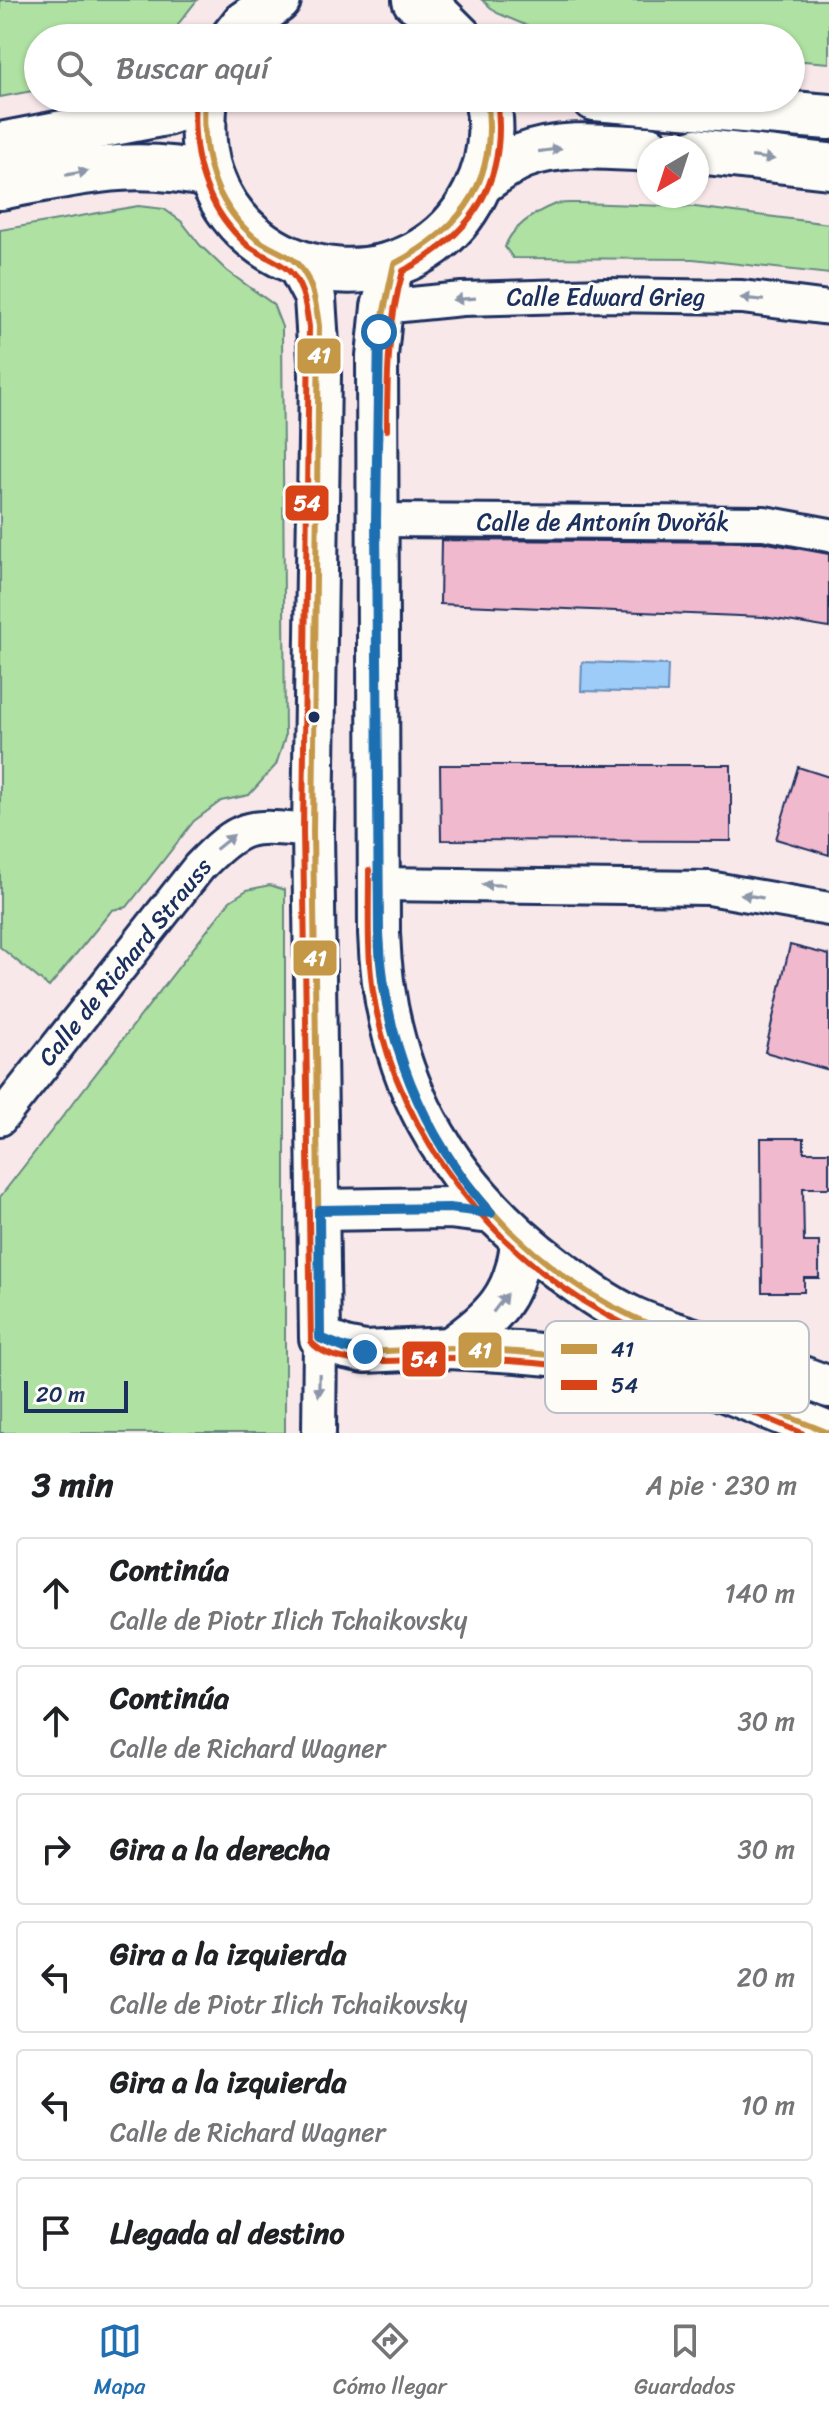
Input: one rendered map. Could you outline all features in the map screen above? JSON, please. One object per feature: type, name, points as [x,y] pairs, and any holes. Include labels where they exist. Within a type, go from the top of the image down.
[{"type":"main road","points":[[244,24],[278,0]]},
{"type":"main road","points":[[415,0],[446,24]]},
{"type":"main road","points":[[0,145],[164,112]]},
{"type":"main road","points":[[203,112],[204,150],[211,176],[221,198],[244,228],[273,252],[320,269],[345,272],[394,264],[437,241],[469,204],[480,183],[488,159],[491,134],[489,112]]},
{"type":"main road","points":[[767,112],[829,117]]},
{"type":"main road","points":[[480,183],[520,157],[553,148],[637,148]]},
{"type":"main road","points":[[709,152],[829,166]]},
{"type":"main road","points":[[0,187],[117,166],[182,169],[211,176]]},
{"type":"street","points":[[296,262],[315,298],[319,338],[313,831],[319,1433]]},
{"type":"street","points":[[394,264],[382,307],[377,356],[376,520],[380,961],[394,1039],[406,1076],[429,1126],[450,1163],[491,1213],[521,1241],[595,1296],[642,1321]]},
{"type":"street","name":"Calle Edward Grieg","points":[[382,307],[462,299],[604,295],[742,297],[829,308]]},
{"type":"street","name":"Calle de Antonín Dvořák","points":[[376,520],[764,523],[829,535]]},
{"type":"street","name":"Calle de Richard Strauss","points":[[0,1119],[199,867],[219,846],[237,832],[258,827],[313,831]]},
{"type":"street","points":[[379,884],[709,888],[829,909]]},
{"type":"street","points":[[319,1210],[449,1208],[491,1213]]},
{"type":"street","points":[[450,1348],[502,1303],[517,1272],[521,1241]]},
{"type":"street","points":[[320,1338],[365,1352],[450,1348],[545,1355]]},
{"type":"street","points":[[809,1380],[829,1387]]},
{"type":"street","points":[[779,1413],[829,1433]]},
{"type":"green space","points":[[0,0],[197,0],[179,24],[24,24],[24,93],[0,97]]},
{"type":"green space","points":[[482,0],[829,0],[829,63],[805,61],[805,24],[523,24],[497,13]]},
{"type":"green space","points":[[566,203],[637,205],[637,208],[703,208],[829,224],[829,274],[693,259],[513,258],[505,247],[518,228],[539,212]]},
{"type":"green space","points":[[138,206],[164,209],[182,222],[227,271],[273,304],[282,327],[285,737],[276,765],[249,795],[221,801],[194,821],[127,907],[112,910],[49,987],[0,947],[0,230]]},
{"type":"green space","points":[[270,885],[285,890],[285,1433],[0,1433],[0,1197],[230,901],[247,890]]},
{"type":"water","points":[[582,662],[668,665],[667,693],[581,691]]},
{"type":"building","points":[[441,540],[762,542],[829,554],[829,628],[764,617],[440,604]]},
{"type":"building","points":[[440,765],[731,765],[731,841],[441,840]]},
{"type":"building","points":[[798,767],[829,777],[829,855],[776,839]]},
{"type":"building","points":[[790,945],[829,955],[829,1070],[765,1052]]},
{"type":"building","points":[[761,1138],[804,1138],[804,1152],[829,1152],[829,1188],[803,1188],[804,1242],[819,1242],[819,1278],[804,1278],[804,1292],[762,1292]]},
{"type":"transit line","name":"54","points":[[194,112],[198,159],[219,213],[246,244],[290,271],[302,293],[309,327],[303,831],[311,1342],[323,1352],[358,1360],[453,1358],[545,1364]]},
{"type":"transit line","name":"41","points":[[204,112],[212,174],[228,208],[254,237],[299,265],[309,281],[319,326],[313,831],[320,1338],[365,1352],[450,1348],[545,1355]]},
{"type":"transit line","name":"41","points":[[377,430],[381,325],[394,264],[440,234],[458,217],[471,198],[487,153],[488,112]]},
{"type":"transit line","name":"54","points":[[387,430],[391,330],[403,271],[450,239],[481,201],[497,154],[498,112]]},
{"type":"transit line","name":"54","points":[[369,870],[373,992],[385,1045],[404,1096],[430,1145],[461,1190],[497,1231],[537,1268],[582,1300],[619,1321]]},
{"type":"transit line","name":"41","points":[[379,870],[378,931],[383,992],[395,1044],[414,1093],[439,1140],[469,1184],[504,1224],[543,1260],[586,1291],[642,1321]]},
{"type":"transit line","name":"54","points":[[754,1413],[802,1433]]},
{"type":"transit line","name":"41","points":[[779,1413],[829,1433]]},
{"type":"route","points":[[365,1352],[320,1338],[319,1210],[449,1208],[491,1213],[450,1163],[429,1126],[406,1076],[384,994],[379,933],[376,520],[379,332]]}]
